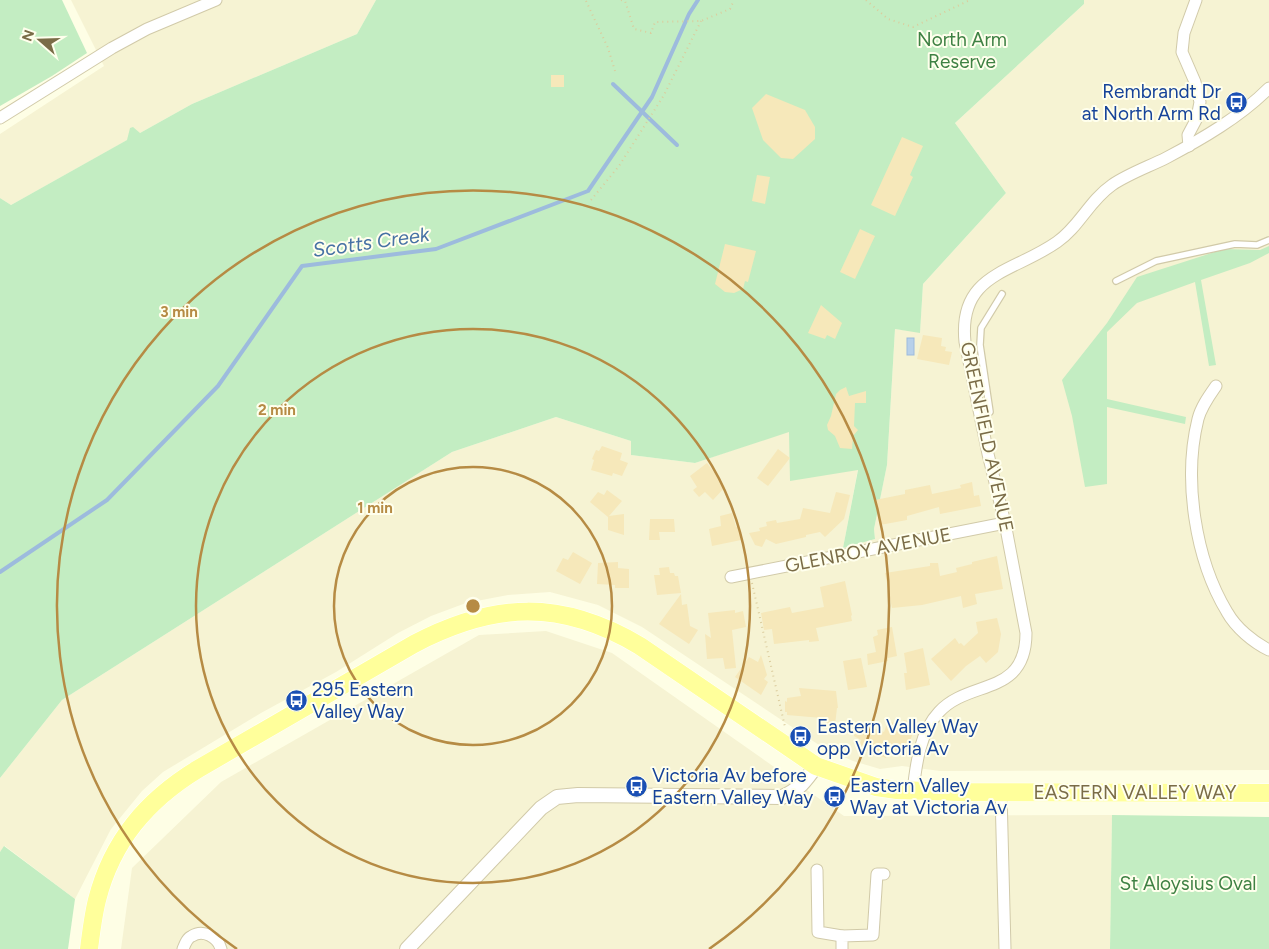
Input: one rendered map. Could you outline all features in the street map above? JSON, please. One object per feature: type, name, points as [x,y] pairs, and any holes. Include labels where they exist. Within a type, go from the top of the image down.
[{"type":"main road","name":"EASTERN VALLEY WAY","points":[[89,949],[97,901],[113,856],[141,815],[159,796],[198,769],[414,644],[449,627],[480,617],[520,611],[549,613],[584,620],[612,630],[640,646],[816,766],[865,784],[913,791],[1001,793],[1269,792]]},
{"type":"street","points":[[0,118],[112,48],[147,29],[216,0]]},
{"type":"street","points":[[1189,146],[1188,135],[1197,118],[1200,102],[1195,82],[1182,52],[1184,33],[1196,0]]},
{"type":"street","name":"GREENFIELD AVENUE","points":[[913,791],[920,751],[932,720],[938,712],[957,698],[1002,681],[1016,668],[1026,646],[1026,634],[1005,523],[981,421],[967,350],[964,324],[967,308],[976,292],[989,279],[1056,243],[1072,230],[1100,194],[1113,185],[1189,146],[1228,121],[1269,88]]},
{"type":"street","points":[[1216,386],[1198,418],[1193,452],[1192,489],[1201,548],[1211,579],[1228,614],[1251,640],[1269,650]]},
{"type":"street","name":"GLENROY AVENUE","points":[[731,577],[1005,523]]},
{"type":"street","points":[[407,949],[541,808],[557,797],[578,795],[782,797],[799,787],[816,766]]},
{"type":"street","points":[[1001,793],[1005,949]]},
{"type":"street","points":[[817,870],[818,932],[842,936],[873,935],[876,874],[884,874]]},
{"type":"street","points":[[183,949],[187,940],[192,936],[203,934],[216,939],[221,949]]},
{"type":"street","points":[[842,936],[842,949]]},
{"type":"lane","points":[[1116,281],[1156,261],[1235,244],[1257,245],[1269,240]]},
{"type":"lane","points":[[981,421],[990,412],[980,345],[982,328],[1002,294]]},
{"type":"path","points":[[591,0],[587,1],[608,48],[615,71]]},
{"type":"path","points":[[621,0],[625,1],[634,28],[651,33],[655,22],[701,21],[730,9],[734,0]]},
{"type":"path","points":[[866,0],[888,19],[914,27],[970,0]]},
{"type":"path","points":[[590,200],[619,166],[664,95],[701,21]]},
{"type":"path","points":[[749,574],[785,727]]},
{"type":"shaded area","points":[[71,0],[376,0],[357,34],[192,104],[11,205],[0,198],[0,134],[104,66]]},
{"type":"shaded area","points":[[1084,0],[1269,0],[1269,770],[940,771],[902,766],[880,769],[853,761],[822,747],[642,627],[598,605],[550,592],[508,595],[466,603],[431,616],[398,633],[336,672],[261,713],[163,772],[142,791],[111,829],[75,899],[5,846],[0,852],[0,778],[62,700],[452,452],[556,417],[631,441],[631,455],[695,463],[789,431],[858,469],[843,548],[875,539],[874,529],[887,465],[895,329],[920,332],[923,284],[1006,193],[955,123],[1084,4]]},
{"type":"shaded area","points":[[546,631],[612,653],[844,816],[1112,815],[1110,949],[121,949],[132,868],[221,782],[479,635]]},
{"type":"green space","points":[[0,0],[62,0],[87,53],[0,106]]},
{"type":"green space","name":"North Arm Reserve","points":[[376,0],[1084,0],[1084,4],[955,123],[1006,193],[923,284],[920,333],[895,329],[887,465],[874,529],[875,539],[843,548],[858,470],[790,481],[789,432],[695,463],[631,455],[631,441],[556,417],[452,452],[62,700],[0,778],[0,198],[11,205],[127,140],[130,128],[133,127],[140,133],[192,104],[357,34]]},
{"type":"green space","points":[[1269,246],[1269,253],[1250,263],[1201,280],[1216,365],[1209,366],[1195,282],[1137,303],[1107,332],[1107,399],[1186,417],[1185,424],[1107,407],[1107,484],[1085,487],[1072,416],[1062,380],[1107,323],[1137,277],[1224,249],[1260,250]]},
{"type":"green space","name":"St Aloysius Oval","points":[[1112,815],[1269,817],[1269,949],[1110,949]]},
{"type":"green space","points":[[4,846],[75,899],[68,949],[0,949],[0,852]]},
{"type":"water","points":[[907,338],[914,338],[914,355],[907,355]]},
{"type":"building","points":[[551,75],[564,75],[564,87],[551,87]]},
{"type":"building","points":[[766,94],[805,110],[815,127],[815,139],[793,159],[781,158],[763,140],[752,108]]},
{"type":"building","points":[[902,137],[923,146],[910,175],[913,177],[895,216],[871,205]]},
{"type":"building","points":[[757,175],[770,177],[765,204],[752,201]]},
{"type":"building","points":[[860,229],[875,236],[855,279],[840,272]]},
{"type":"building","points":[[725,244],[756,251],[748,282],[745,281],[743,289],[734,293],[725,292],[715,284]]},
{"type":"building","points":[[821,305],[842,323],[835,339],[827,335],[825,339],[808,333]]},
{"type":"building","points":[[923,335],[942,338],[941,346],[946,347],[945,351],[952,352],[949,365],[917,359]]},
{"type":"building","points":[[846,387],[849,396],[866,391],[866,403],[855,403],[854,426],[858,430],[853,436],[852,449],[840,448],[835,436],[828,430],[827,425],[836,394]]},
{"type":"building","points":[[602,446],[622,453],[620,460],[628,463],[622,476],[613,473],[612,476],[591,470],[594,460],[592,459],[596,450],[599,451]]},
{"type":"building","points":[[778,449],[790,458],[768,486],[757,478]]},
{"type":"building","points":[[707,463],[725,487],[713,500],[705,492],[699,497],[693,490],[697,487],[690,476]]},
{"type":"building","points":[[972,482],[974,496],[979,495],[981,506],[940,514],[939,507],[907,516],[907,520],[880,525],[875,500],[905,494],[905,490],[930,485],[932,494],[961,488],[960,485]]},
{"type":"building","points":[[607,490],[622,501],[609,516],[624,514],[624,535],[608,530],[608,517],[590,502],[598,492],[604,495]]},
{"type":"building","points":[[836,492],[850,495],[844,519],[825,537],[820,532],[776,544],[766,539],[762,547],[755,545],[749,533],[760,531],[759,528],[767,526],[766,522],[776,520],[777,523],[800,519],[803,508],[830,513]]},
{"type":"building","points":[[732,513],[736,527],[739,526],[741,540],[712,546],[709,529],[721,526],[720,516]]},
{"type":"building","points":[[650,519],[674,519],[675,532],[659,532],[660,540],[649,540]]},
{"type":"building","points":[[573,552],[592,563],[580,584],[556,571],[563,558],[568,560]]},
{"type":"building","points":[[997,556],[1003,589],[975,594],[977,604],[963,608],[961,596],[922,605],[892,608],[885,573],[938,563],[940,576],[957,572],[956,568],[972,564],[972,562]]},
{"type":"building","points":[[618,562],[618,568],[629,569],[629,588],[615,588],[615,585],[597,584],[598,563]]},
{"type":"building","points":[[669,567],[670,573],[678,576],[681,593],[657,595],[654,575],[660,575],[659,568]]},
{"type":"building","points":[[845,581],[852,621],[816,628],[819,641],[809,642],[809,640],[774,644],[772,629],[764,630],[761,613],[790,607],[792,613],[824,607],[820,587]]},
{"type":"building","points":[[681,594],[682,605],[687,604],[690,626],[698,630],[689,644],[659,624]]},
{"type":"building","points":[[735,610],[735,613],[743,611],[746,627],[732,630],[736,668],[725,669],[723,658],[707,659],[705,634],[711,638],[708,613]]},
{"type":"building","points":[[997,618],[1001,634],[998,652],[986,663],[980,656],[966,666],[951,681],[931,659],[955,638],[959,644],[961,643],[964,646],[978,633],[976,622]]},
{"type":"building","points":[[892,627],[897,656],[888,658],[888,661],[868,665],[867,654],[876,652],[873,637],[878,635],[877,630]]},
{"type":"building","points":[[923,648],[930,685],[906,690],[904,673],[907,673],[904,653]]},
{"type":"building","points":[[761,655],[767,675],[764,679],[768,682],[761,695],[735,677],[749,657],[758,662]]},
{"type":"building","points":[[861,658],[867,687],[848,690],[843,661]]},
{"type":"building","points":[[799,688],[836,691],[838,708],[835,725],[822,723],[822,718],[787,715],[787,712],[785,712],[785,701],[787,702],[787,698],[801,696]]},
{"type":"building","points":[[904,720],[917,723],[909,743],[907,742],[902,753],[890,747],[886,758],[859,748],[861,740],[854,736],[855,731],[853,729],[856,721],[884,732],[888,721],[901,725]]},
{"type":"waterway","name":"Scotts Creek","points":[[0,572],[107,500],[218,386],[302,266],[436,249],[588,191],[652,97],[689,14],[698,0]]},
{"type":"waterway","points":[[613,84],[677,145]]},
{"type":"place","name":"Rembrandt Dr at North Arm Rd","points":[[1237,102]]},
{"type":"place","name":"295 Eastern Valley Way","points":[[296,700]]},
{"type":"place","name":"Eastern Valley Way opp Victoria Av","points":[[801,737]]},
{"type":"place","name":"Victoria Av before Eastern Valley Way","points":[[636,786]]},
{"type":"place","name":"Eastern Valley Way at Victoria Av","points":[[834,796]]}]
